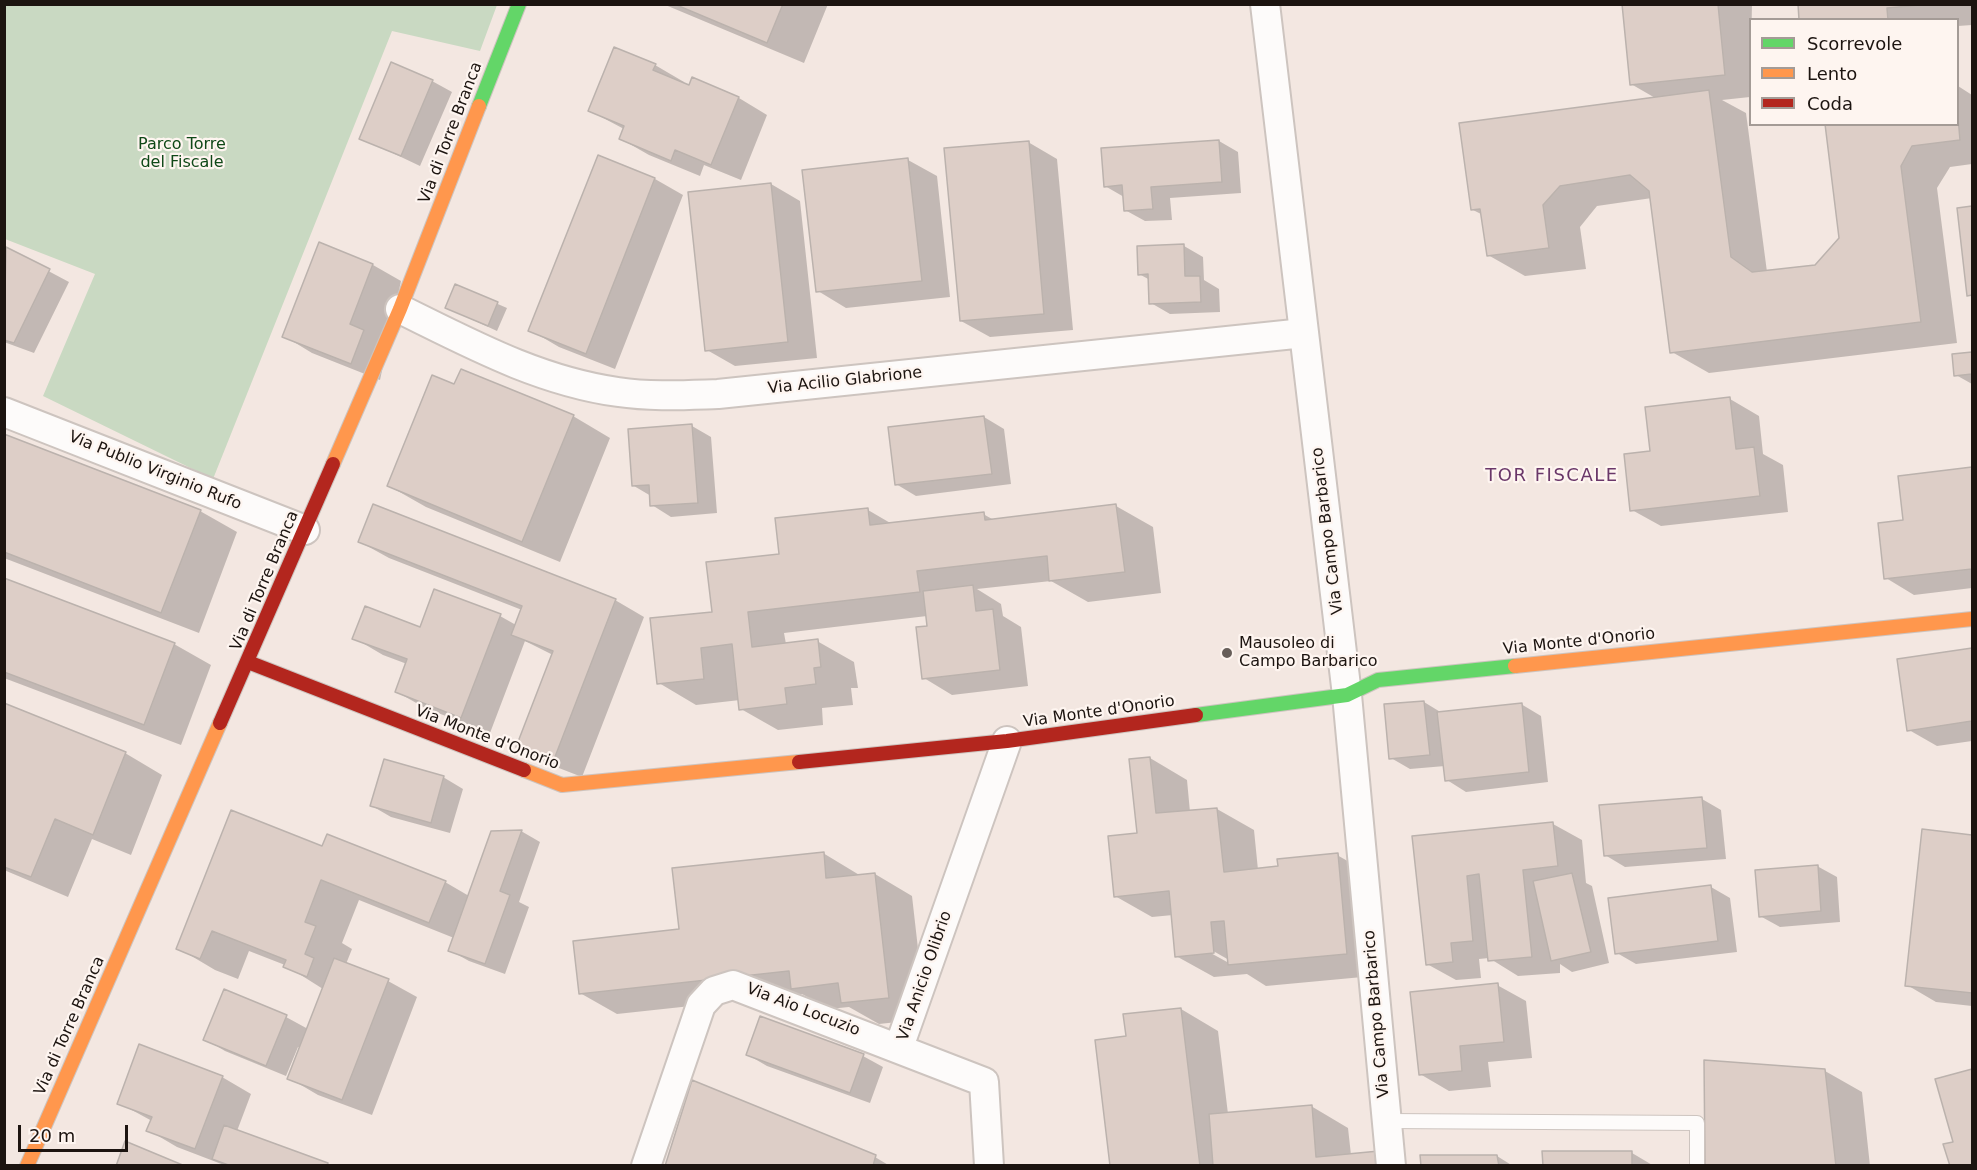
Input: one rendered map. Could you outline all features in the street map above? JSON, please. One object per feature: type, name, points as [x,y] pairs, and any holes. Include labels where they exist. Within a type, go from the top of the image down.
[{"type":"street","name":"Via di Torre Branca","points":[[27,1166],[400,309],[519,4]]},
{"type":"street","name":"Via Campo Barbarico","points":[[1265,4],[1347,695],[1391,1166]]},
{"type":"street","name":"Via Acilio Glabrione","points":[[400,309],[514,365],[565,382],[620,393],[669,396],[718,394],[1304,333]]},
{"type":"street","name":"Via Publio Virginio Rufo","points":[[4,412],[305,530]]},
{"type":"street","name":"Via Monte d'Onorio","points":[[248,662],[562,784],[1007,741],[1347,695],[1378,680],[1972,619]]},
{"type":"street","name":"Via Anicio Olibrio","points":[[990,1166],[984,1082],[899,1047],[1007,741]]},
{"type":"street","name":"Via Aio Locuzio","points":[[646,1166],[699,1010],[714,990],[727,986],[740,986],[899,1047]]},
{"type":"lane","points":[[1388,1120],[1697,1123],[1697,1166]]},
{"type":"green space","name":"Parco Torre del Fiscale","points":[[4,5],[497,5],[480,51],[392,31],[213,479],[43,396],[95,274],[5,239]]},
{"type":"building","points":[[674,4],[783,4],[767,43]]},
{"type":"building","points":[[1622,4],[1718,4],[1725,75],[1630,85]]},
{"type":"building","points":[[1798,4],[1932,4],[1887,8],[1888,18],[1799,18]]},
{"type":"building","points":[[614,47],[656,64],[653,70],[689,85],[692,77],[739,97],[711,165],[675,150],[671,161],[619,139],[624,126],[588,111]]},
{"type":"building","points":[[391,62],[433,80],[401,156],[359,139]]},
{"type":"building","points":[[1709,90],[1731,257],[1752,272],[1815,265],[1839,238],[1825,126],[1959,126],[1960,140],[1912,146],[1901,166],[1921,322],[1670,353],[1649,191],[1630,175],[1560,186],[1543,205],[1549,248],[1487,256],[1480,209],[1471,210],[1459,123]]},
{"type":"building","points":[[1219,140],[1222,182],[1151,187],[1153,209],[1124,211],[1122,185],[1104,187],[1101,148]]},
{"type":"building","points":[[1029,141],[1044,314],[960,321],[944,148]]},
{"type":"building","points":[[598,155],[655,178],[586,354],[528,331]]},
{"type":"building","points":[[908,158],[922,281],[816,292],[802,170]]},
{"type":"building","points":[[771,183],[788,342],[705,351],[688,192]]},
{"type":"building","points":[[1972,206],[1972,295],[1967,296],[1957,208]]},
{"type":"building","points":[[319,242],[373,264],[350,324],[364,330],[351,364],[282,337]]},
{"type":"building","points":[[1184,244],[1185,276],[1200,276],[1201,302],[1149,304],[1148,274],[1138,275],[1137,246]]},
{"type":"building","points":[[6,247],[50,269],[14,343],[4,340]]},
{"type":"building","points":[[455,284],[498,302],[488,326],[445,308]]},
{"type":"building","points":[[1972,352],[1972,374],[1954,376],[1952,354]]},
{"type":"building","points":[[461,369],[574,415],[522,542],[387,486],[432,375],[454,384]]},
{"type":"building","points":[[1730,397],[1736,449],[1754,447],[1760,496],[1630,511],[1624,454],[1650,451],[1645,407]]},
{"type":"building","points":[[984,416],[992,474],[895,485],[888,427]]},
{"type":"building","points":[[692,424],[698,503],[650,506],[649,485],[632,486],[628,429]]},
{"type":"building","points":[[4,434],[201,510],[161,613],[4,552]]},
{"type":"building","points":[[1972,467],[1972,569],[1884,579],[1878,523],[1903,520],[1898,476]]},
{"type":"building","points":[[373,504],[616,599],[553,762],[516,747],[553,651],[511,635],[522,606],[358,542]]},
{"type":"building","points":[[1116,504],[1125,572],[1049,581],[1047,556],[917,571],[920,592],[748,612],[752,647],[818,639],[821,667],[814,668],[816,684],[785,688],[787,704],[739,710],[732,644],[701,648],[704,679],[657,684],[650,618],[712,612],[706,562],[779,554],[775,518],[868,508],[870,525],[984,512],[985,520]]},
{"type":"building","points":[[4,578],[175,643],[144,725],[4,672]]},
{"type":"building","points":[[973,585],[976,611],[993,609],[1000,670],[922,679],[916,627],[927,626],[923,591]]},
{"type":"building","points":[[434,589],[501,614],[461,718],[395,692],[407,659],[352,639],[365,606],[420,627]]},
{"type":"building","points":[[1972,648],[1972,721],[1907,731],[1897,659]]},
{"type":"building","points":[[1424,701],[1430,755],[1389,759],[1384,704]]},
{"type":"building","points":[[4,703],[126,752],[93,835],[55,819],[31,877],[4,867]]},
{"type":"building","points":[[1522,703],[1529,772],[1445,781],[1437,712]]},
{"type":"building","points":[[1150,757],[1156,813],[1217,808],[1224,872],[1278,866],[1277,859],[1338,853],[1347,954],[1228,965],[1224,921],[1211,922],[1214,953],[1175,957],[1169,891],[1114,897],[1108,836],[1137,833],[1129,759]]},
{"type":"building","points":[[384,759],[444,776],[431,823],[370,806]]},
{"type":"building","points":[[1702,797],[1707,848],[1604,856],[1599,805]]},
{"type":"building","points":[[231,810],[322,846],[327,834],[446,881],[429,923],[321,880],[305,922],[316,926],[305,954],[314,958],[307,977],[283,967],[286,960],[212,931],[200,959],[176,949]]},
{"type":"building","points":[[1553,822],[1558,866],[1523,870],[1532,957],[1488,961],[1479,874],[1467,876],[1473,941],[1451,943],[1453,962],[1426,965],[1412,836]]},
{"type":"building","points":[[1922,829],[1972,835],[1972,993],[1905,986]]},
{"type":"building","points":[[522,830],[500,891],[510,895],[485,964],[448,951],[491,831]]},
{"type":"building","points":[[824,852],[826,878],[875,873],[889,998],[841,1003],[838,983],[791,989],[789,971],[579,994],[573,941],[679,929],[672,868]]},
{"type":"building","points":[[1818,865],[1821,911],[1759,917],[1755,870]]},
{"type":"building","points":[[1572,873],[1591,952],[1551,961],[1533,881]]},
{"type":"building","points":[[1711,885],[1718,941],[1615,954],[1608,898]]},
{"type":"building","points":[[334,958],[389,979],[342,1100],[287,1079]]},
{"type":"building","points":[[1498,983],[1504,1042],[1460,1046],[1462,1071],[1419,1075],[1410,992]]},
{"type":"building","points":[[224,989],[287,1015],[266,1066],[203,1040]]},
{"type":"building","points":[[1181,1008],[1200,1166],[1110,1166],[1095,1040],[1126,1036],[1123,1014]]},
{"type":"building","points":[[760,1016],[864,1054],[850,1093],[746,1055]]},
{"type":"building","points":[[139,1044],[223,1076],[195,1149],[146,1131],[152,1117],[117,1104]]},
{"type":"building","points":[[1704,1060],[1825,1069],[1836,1166],[1705,1166]]},
{"type":"building","points":[[1972,1069],[1972,1166],[1950,1166],[1943,1144],[1953,1142],[1935,1079]]},
{"type":"building","points":[[692,1080],[876,1155],[873,1166],[665,1166]]},
{"type":"building","points":[[1312,1105],[1316,1157],[1379,1151],[1381,1166],[1213,1166],[1209,1114]]},
{"type":"building","points":[[224,1125],[328,1163],[327,1166],[231,1166],[212,1159]]},
{"type":"building","points":[[125,1141],[185,1166],[116,1166]]},
{"type":"building","points":[[1542,1151],[1632,1151],[1632,1166],[1543,1166]]},
{"type":"building","points":[[1420,1155],[1497,1155],[1499,1166],[1421,1166]]},
{"type":"traffic: fast","points":[[479,106],[519,4]]},
{"type":"traffic: fast","points":[[1196,715],[1347,695],[1378,680],[1515,666]]},
{"type":"traffic: slow","points":[[333,464],[400,309],[479,106]]},
{"type":"traffic: slow","points":[[1515,666],[1972,619]]},
{"type":"traffic: slow","points":[[27,1166],[220,723]]},
{"type":"traffic: slow","points":[[524,770],[562,785],[799,762]]},
{"type":"traffic: jam","points":[[220,723],[333,464]]},
{"type":"traffic: jam","points":[[248,662],[524,770]]},
{"type":"traffic: jam","points":[[799,762],[1007,741],[1196,715]]},
{"type":"place","name":"Mausoleo di Campo Barbarico","points":[[1227,653]]},
{"type":"district","name":"TOR FISCALE","points":[[1552,476]]}]
